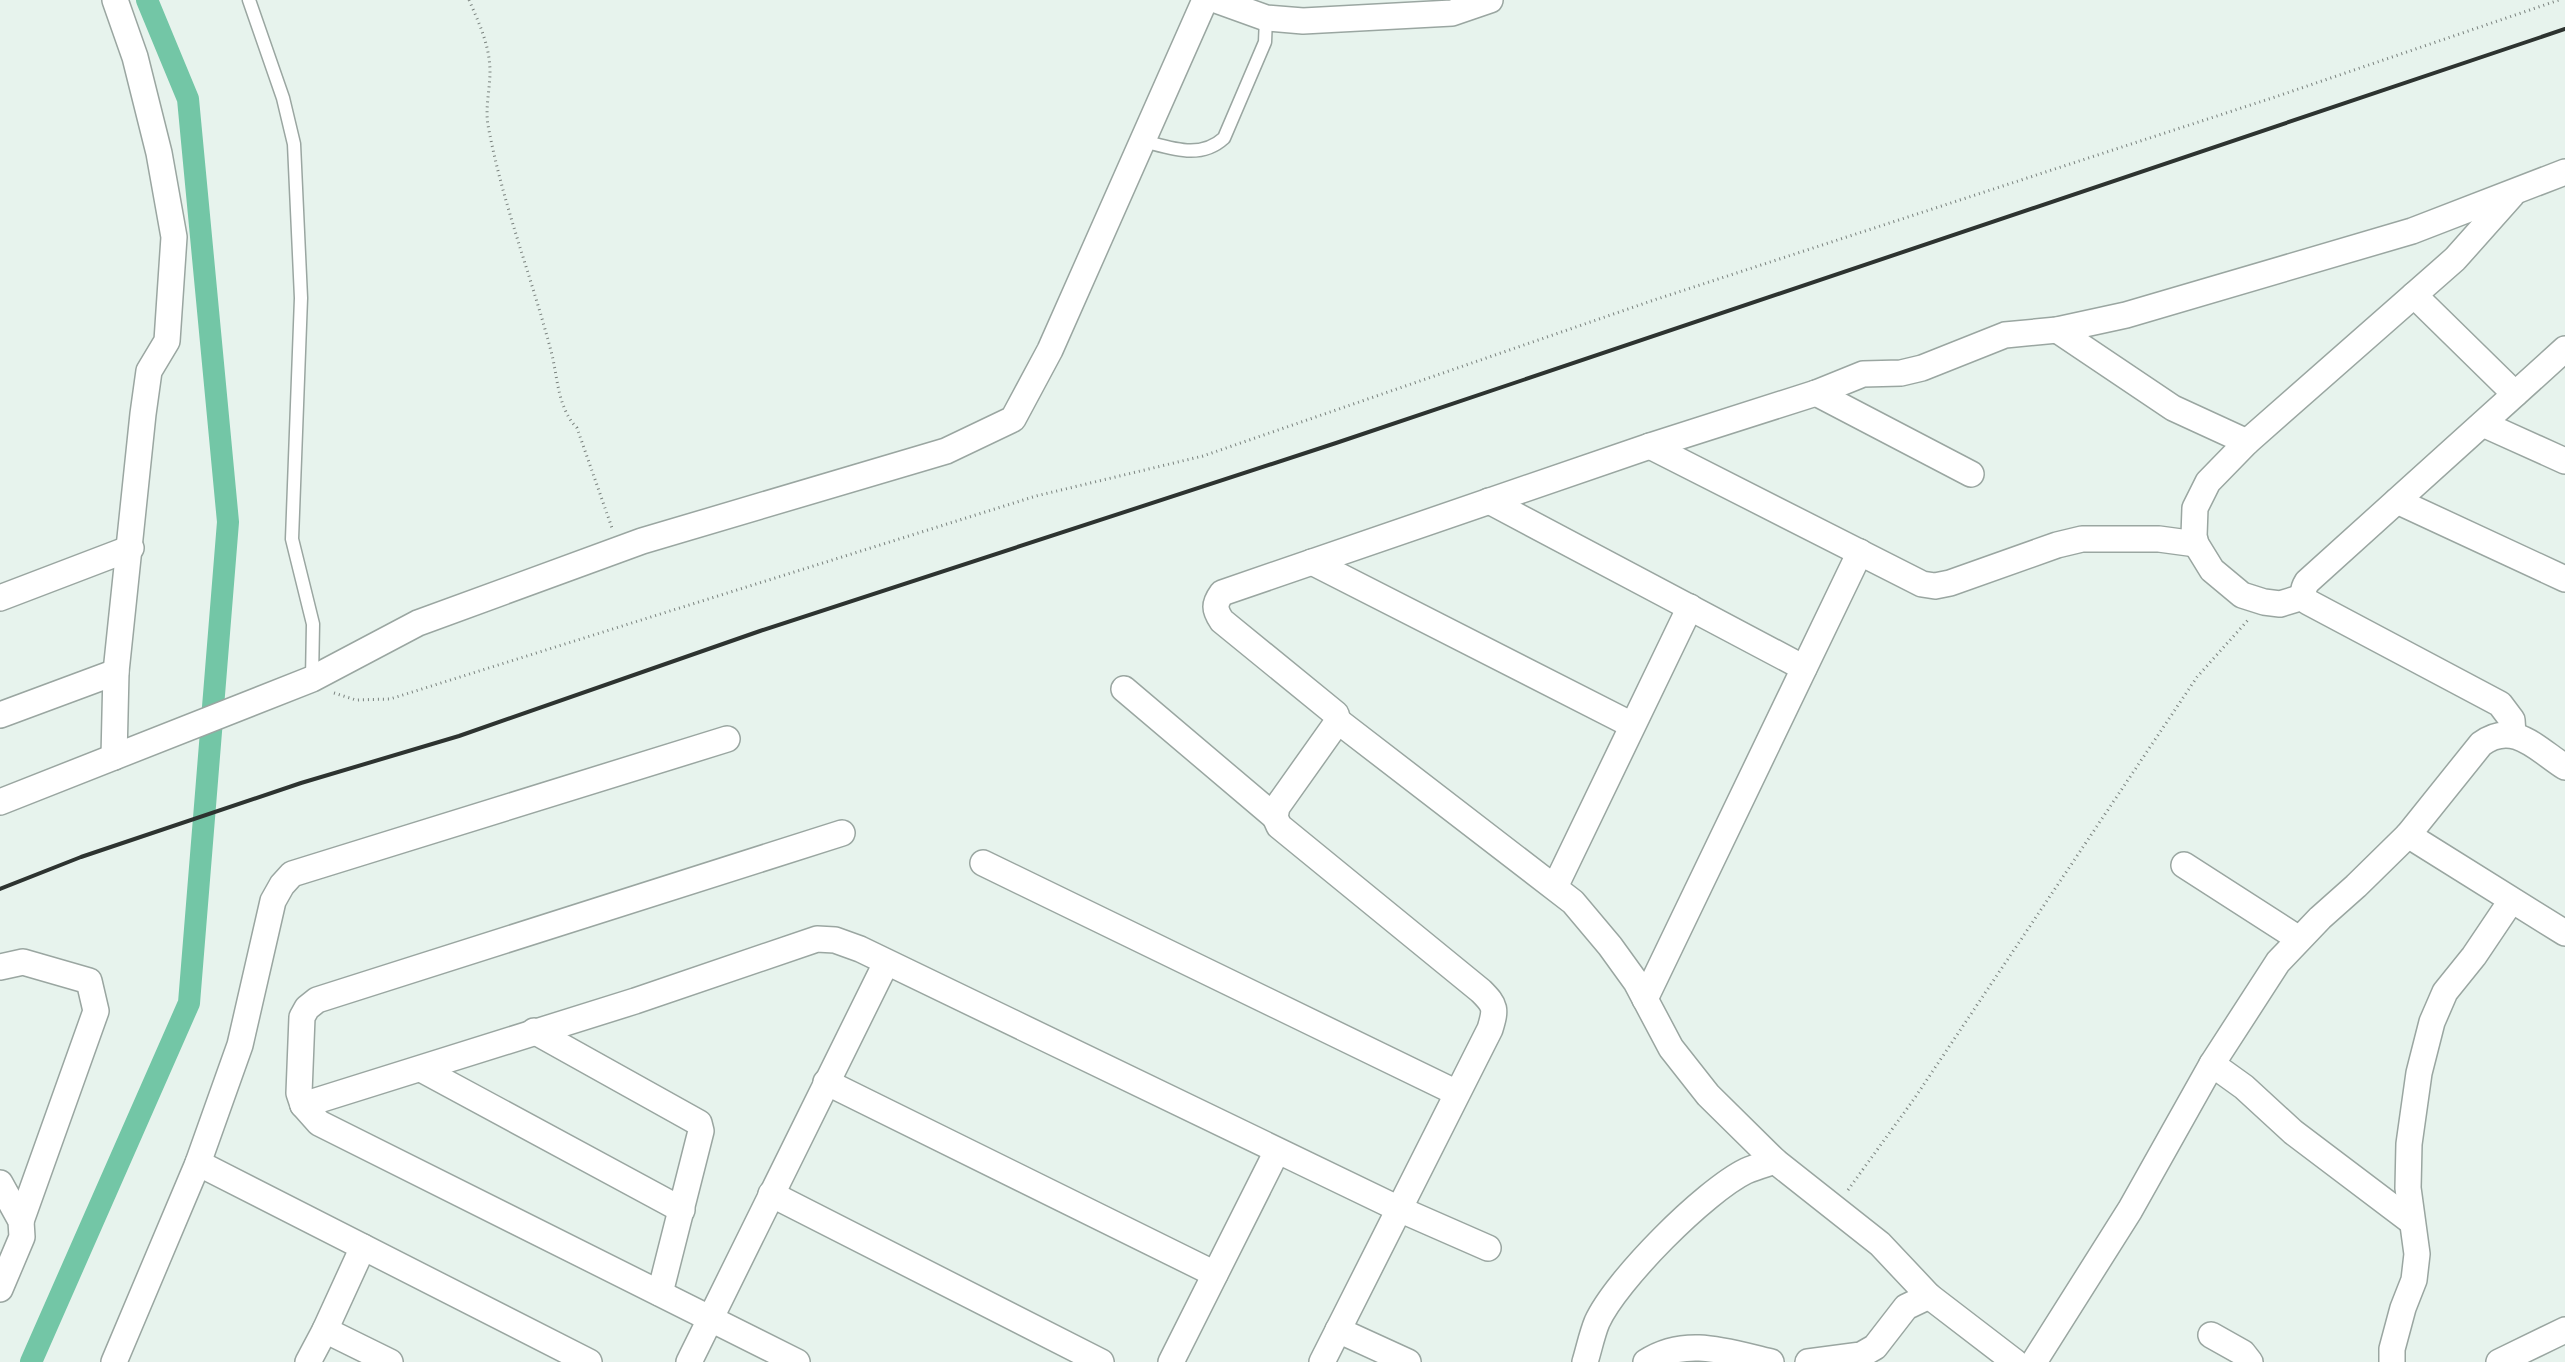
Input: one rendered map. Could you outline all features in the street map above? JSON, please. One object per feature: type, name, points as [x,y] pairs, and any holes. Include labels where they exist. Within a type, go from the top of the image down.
[{"type":"street","points":[[114,757],[116,672],[149,371],[167,341],[174,237],[160,153],[135,57],[115,0]]},
{"type":"street","points":[[0,802],[114,757],[176,730],[312,679],[418,623],[620,549],[946,451],[1013,419],[1050,350],[1205,0]]},
{"type":"street","points":[[1216,0],[1266,18],[1303,21],[1444,14],[1490,0]]},
{"type":"street","points":[[2015,1362],[1929,1296],[1880,1244],[1775,1161],[1708,1095],[1671,1048],[1645,999],[1610,946],[1573,902],[1338,721],[1336,714],[1222,621],[1215,611],[1215,602],[1222,593],[1650,446],[1816,393],[1863,374],[1901,373],[1922,368],[2005,335],[2057,330],[2126,315],[2412,232],[2516,191],[2561,177]]},
{"type":"street","points":[[2303,597],[2280,604],[2264,602],[2242,594],[2212,570],[2196,544],[2195,508],[2208,482],[2247,442],[2455,259],[2516,191]]},
{"type":"street","points":[[2414,295],[2515,394]]},
{"type":"street","points":[[2057,330],[2173,408],[2247,442]]},
{"type":"street","points":[[2514,734],[2512,720],[2500,704],[2308,602],[2303,597],[2303,589],[2307,582],[2565,349]]},
{"type":"street","points":[[1816,393],[1971,474]]},
{"type":"street","points":[[2483,424],[2565,461]]},
{"type":"street","points":[[1650,446],[1922,584],[1935,586],[1950,583],[2057,545],[2082,539],[2159,539],[2196,544]]},
{"type":"street","points":[[1489,501],[1804,668]]},
{"type":"street","points":[[2397,501],[2565,579]]},
{"type":"street","points":[[0,598],[131,548]]},
{"type":"street","points":[[1645,999],[1860,552]]},
{"type":"street","points":[[1312,562],[1632,725]]},
{"type":"street","points":[[1555,887],[1690,607]]},
{"type":"street","points":[[0,715],[116,672]]},
{"type":"street","points":[[1124,688],[1274,817],[1279,826],[1492,1002],[1495,1012],[1490,1029],[1322,1362]]},
{"type":"street","points":[[1274,817],[1277,807],[1338,721]]},
{"type":"street","points":[[2034,1362],[2130,1210],[2212,1064],[2278,962],[2299,939],[2408,835],[2481,744],[2493,735],[2514,734],[2565,767]]},
{"type":"street","points":[[114,1362],[198,1163],[240,1045],[273,900],[282,885],[292,874],[727,739]]},
{"type":"street","points":[[796,1362],[319,1124],[303,1105],[300,1093],[302,1017],[307,1008],[318,1000],[842,833]]},
{"type":"street","points":[[2408,835],[2565,933]]},
{"type":"street","points":[[983,864],[1457,1093]]},
{"type":"street","points":[[2184,865],[2299,939]]},
{"type":"street","points":[[2392,1362],[2392,1349],[2403,1308],[2414,1280],[2417,1254],[2408,1188],[2409,1144],[2419,1073],[2432,1022],[2445,992],[2474,956],[2511,901]]},
{"type":"street","points":[[303,1105],[421,1069],[534,1031],[635,1002],[817,939],[835,940],[860,949],[1399,1209],[1488,1248]]},
{"type":"street","points":[[0,968],[22,962],[88,981],[96,1011],[21,1221],[22,1237],[0,1289]]},
{"type":"street","points":[[689,1362],[886,963]]},
{"type":"street","points":[[534,1031],[699,1123],[701,1132],[660,1293]]},
{"type":"street","points":[[2212,1064],[2244,1087],[2292,1132],[2412,1222]]},
{"type":"street","points":[[421,1069],[682,1210]]},
{"type":"street","points":[[826,1082],[1215,1274]]},
{"type":"street","points":[[1171,1362],[1277,1151]]},
{"type":"street","points":[[1585,1362],[1598,1322],[1614,1295],[1644,1258],[1700,1204],[1745,1172],[1775,1161]]},
{"type":"street","points":[[198,1163],[589,1362]]},
{"type":"street","points":[[0,1183],[21,1221]]},
{"type":"street","points":[[771,1194],[1101,1362]]},
{"type":"street","points":[[308,1362],[325,1330],[363,1247]]},
{"type":"street","points":[[1808,1362],[1861,1355],[1875,1347],[1906,1308],[1929,1296]]},
{"type":"street","points":[[325,1330],[390,1362]]},
{"type":"street","points":[[1338,1330],[1408,1362]]},
{"type":"street","points":[[2499,1362],[2565,1330]]},
{"type":"street","points":[[2211,1335],[2243,1352],[2250,1362]]},
{"type":"street","points":[[1646,1362],[1660,1353],[1673,1348],[1693,1348],[1718,1350],[1771,1362]]},
{"type":"lane","points":[[249,0],[283,98],[294,144],[301,298],[292,539],[312,624],[312,679]]},
{"type":"lane","points":[[1143,141],[1178,150],[1197,151],[1214,147],[1224,138],[1265,42],[1266,18]]},
{"type":"path","points":[[469,0],[488,47],[490,70],[488,122],[502,190],[551,352],[558,391],[569,420],[577,428],[620,549]]},
{"type":"path","points":[[312,679],[335,694],[356,700],[390,699],[1036,496],[1203,456],[1654,300],[2275,97],[2559,0]]},
{"type":"path","points":[[1835,1209],[1914,1099],[2198,677],[2264,602]]},
{"type":"waterway","points":[[31,1362],[189,1003],[228,522],[188,99],[147,0]]},
{"type":"railway","points":[[0,889],[81,857],[301,783],[459,736],[760,631],[1336,443],[2565,29]]}]
